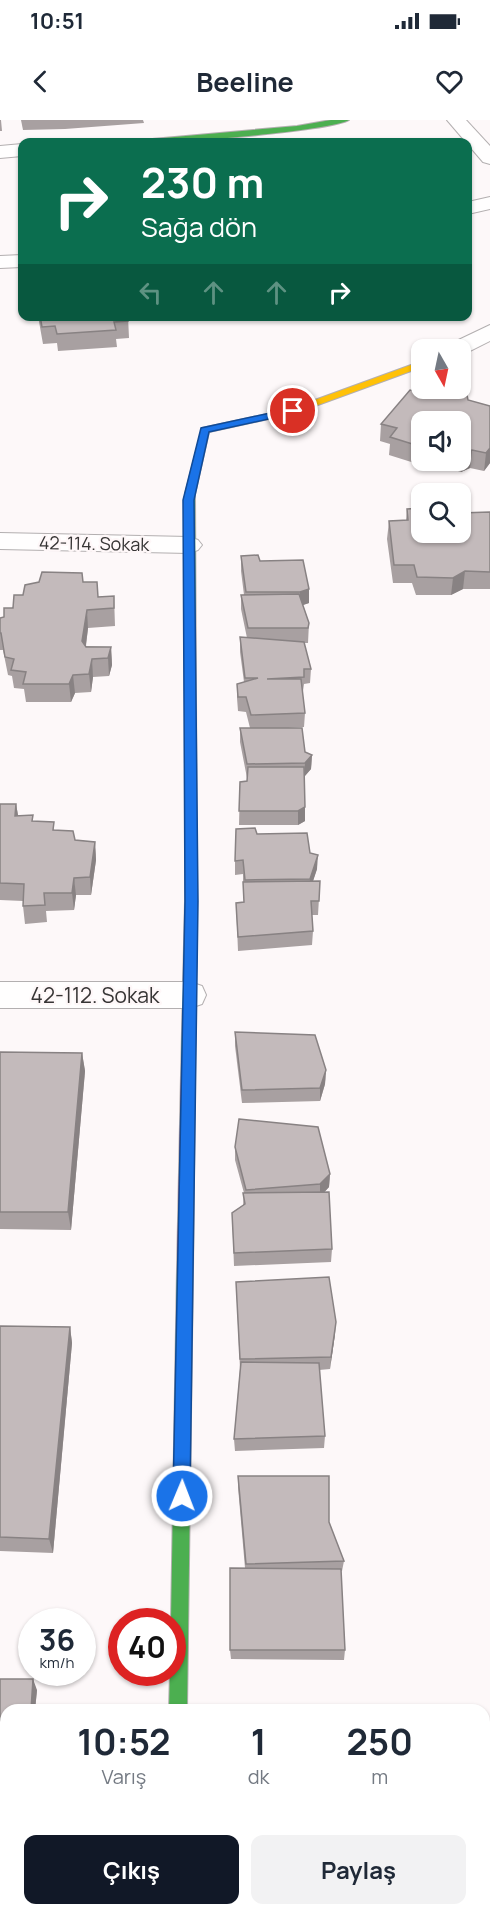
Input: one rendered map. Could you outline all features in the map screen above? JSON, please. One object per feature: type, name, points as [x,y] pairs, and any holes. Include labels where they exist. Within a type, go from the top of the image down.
[{"type":"street","points":[[185,138],[285,129],[345,120]]},
{"type":"street","points":[[467,124],[490,158]]},
{"type":"street","points":[[0,152],[18,150]]},
{"type":"street","points":[[472,207],[490,203]]},
{"type":"street","points":[[0,262],[18,261]]},
{"type":"street","points":[[471,342],[490,332]]},
{"type":"street","points":[[178,1704],[190,995],[189,500],[205,430],[293,411],[411,368]]},
{"type":"street","name":"42-114. Sokak","points":[[0,541],[189,545]]},
{"type":"street","name":"42-112. Sokak","points":[[0,995],[190,995]]},
{"type":"building","points":[[41,321],[128,321],[114,322],[116,330],[57,334],[55,326],[42,327]]},
{"type":"building","points":[[410,390],[411,399],[468,399],[490,406],[490,448],[486,453],[471,450],[471,411],[411,411],[411,444],[390,437],[397,428],[381,424]]},
{"type":"building","points":[[407,509],[411,509],[411,543],[471,543],[471,513],[490,512],[490,572],[465,571],[453,578],[417,577],[414,565],[394,565],[389,521],[408,520]]},
{"type":"building","points":[[258,555],[260,561],[303,560],[309,589],[300,592],[246,592],[241,556]]},
{"type":"building","points":[[42,572],[82,573],[83,582],[97,582],[98,597],[114,596],[114,608],[87,610],[82,641],[86,647],[111,647],[108,658],[92,659],[89,674],[73,675],[69,684],[23,684],[26,672],[11,670],[14,659],[5,657],[0,633],[0,618],[4,617],[4,608],[13,608],[14,595],[23,595],[25,585],[39,582]]},
{"type":"building","points":[[299,594],[309,623],[308,628],[248,628],[241,595]]},
{"type":"building","points":[[240,637],[304,642],[311,669],[304,669],[304,677],[267,679],[301,679],[305,713],[251,715],[246,697],[238,697],[237,684],[258,678],[245,678]]},
{"type":"building","points":[[240,728],[302,728],[305,752],[312,755],[305,763],[247,764]]},
{"type":"building","points":[[248,767],[304,767],[305,807],[298,811],[239,811],[240,782],[247,781]]},
{"type":"building","points":[[0,804],[16,804],[15,816],[33,815],[32,821],[54,822],[53,830],[73,831],[75,840],[95,842],[90,877],[74,878],[72,893],[44,893],[45,905],[23,906],[24,884],[0,883]]},
{"type":"building","points":[[255,828],[257,834],[307,833],[310,853],[318,855],[310,879],[245,880],[243,860],[235,861],[236,829]]},
{"type":"building","points":[[320,881],[319,901],[311,901],[313,931],[238,937],[236,903],[244,902],[243,882]]},
{"type":"building","points":[[235,1032],[315,1035],[326,1070],[320,1088],[242,1090]]},
{"type":"building","points":[[0,1052],[82,1053],[68,1212],[0,1212]]},
{"type":"building","points":[[239,1119],[318,1127],[330,1174],[320,1184],[246,1190],[235,1147]]},
{"type":"building","points":[[329,1192],[332,1249],[234,1253],[232,1213],[245,1204],[243,1193]]},
{"type":"building","points":[[329,1277],[336,1322],[331,1357],[240,1359],[236,1282]]},
{"type":"building","points":[[0,1326],[70,1327],[49,1539],[0,1537]]},
{"type":"building","points":[[241,1362],[319,1363],[325,1436],[234,1439]]},
{"type":"building","points":[[238,1476],[329,1476],[329,1522],[344,1561],[246,1564]]},
{"type":"building","points":[[230,1568],[341,1569],[345,1650],[230,1650]]},
{"type":"building","points":[[0,1679],[18,1679],[18,1686],[33,1686],[31,1704],[0,1704]]},
{"type":"traffic: fast","points":[[186,138],[297,128],[345,120]]},
{"type":"traffic: fast","points":[[188,1075],[191,901],[190,494]]},
{"type":"traffic: fast","points":[[178,1704],[185,1269]]},
{"type":"traffic: slow","points":[[190,494],[205,430],[293,411],[411,368]]},
{"type":"traffic: jam","points":[[185,1269],[188,1075]]},
{"type":"route","points":[[182,1496],[192,901],[189,500],[205,430],[246,423],[293,411]]}]
